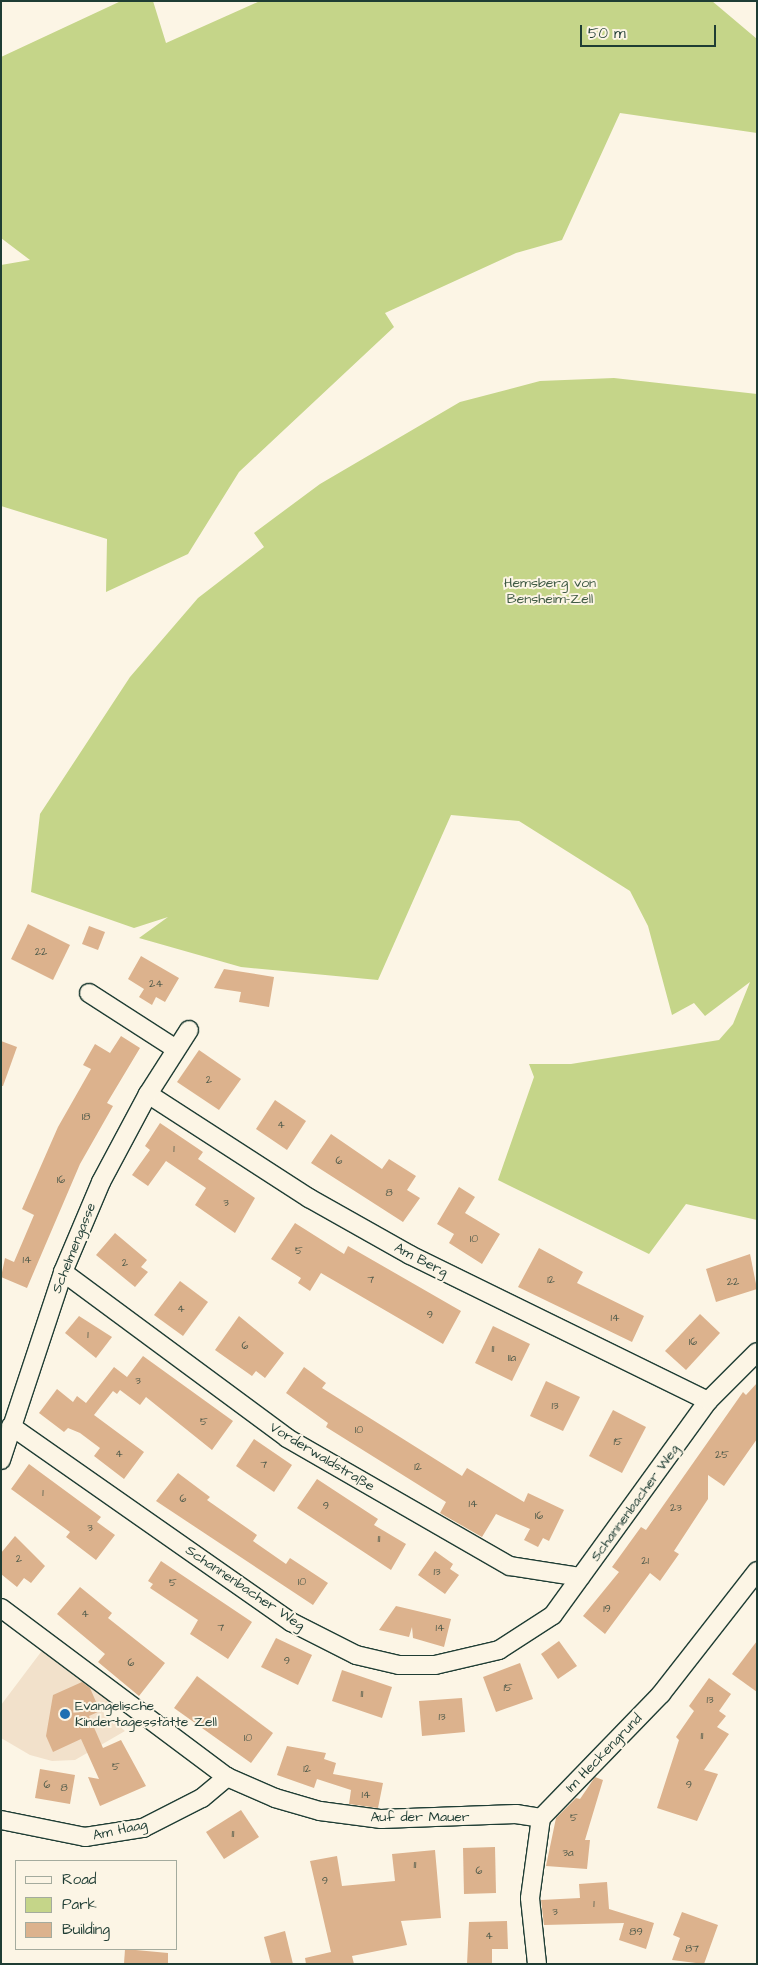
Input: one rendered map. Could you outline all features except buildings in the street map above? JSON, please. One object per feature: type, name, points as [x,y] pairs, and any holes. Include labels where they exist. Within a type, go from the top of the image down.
[{"type":"street","points":[[89,993],[176,1049]]},
{"type":"street","name":"Schelmengasse","points":[[1,1460],[63,1272],[101,1182],[148,1094],[189,1030]]},
{"type":"street","name":"Am Berg","points":[[148,1094],[309,1198],[410,1255],[708,1401]]},
{"type":"street","name":"Vorderwaldstraße","points":[[63,1272],[287,1438],[510,1566],[580,1577]]},
{"type":"street","name":"Schannenbacher Weg","points":[[11,1426],[291,1622],[356,1655],[398,1665],[434,1665],[499,1650],[553,1615],[708,1401],[757,1352]]},
{"type":"street","name":"Im Heckengrund","points":[[541,1818],[661,1694],[757,1571]]},
{"type":"street","name":"Auf der Mauer","points":[[1,1608],[227,1777],[311,1808],[372,1818],[447,1820],[516,1814],[541,1818]]},
{"type":"street","name":"Am Haag","points":[[1,1820],[85,1837],[143,1828],[202,1798],[227,1777]]},
{"type":"street","points":[[537,1964],[530,1898],[541,1818]]},
{"type":"shaded area","points":[[44,1648],[113,1698],[103,1712],[125,1731],[75,1760],[52,1761],[30,1755],[1,1738],[1,1705]]},
{"type":"green space","points":[[121,1],[153,1],[166,43],[260,1],[712,1],[757,39],[757,133],[620,113],[562,240],[516,253],[385,313],[394,327],[239,472],[188,554],[106,592],[107,539],[1,506],[1,265],[30,260],[1,238],[1,57]]},
{"type":"green space","name":"Hemsberg von Bensheim-Zell","points":[[614,378],[757,394],[757,1220],[686,1204],[649,1254],[498,1180],[534,1077],[529,1064],[571,1064],[719,1040],[733,1024],[750,982],[705,1016],[694,1003],[672,1015],[648,926],[630,891],[519,821],[451,815],[378,980],[241,967],[139,938],[168,917],[134,928],[31,892],[40,814],[130,677],[198,598],[264,547],[254,533],[320,484],[460,402],[540,381]]},
{"type":"place","name":"Evangelische Kindertagesstätte Zell","points":[[65,1714]]}]
